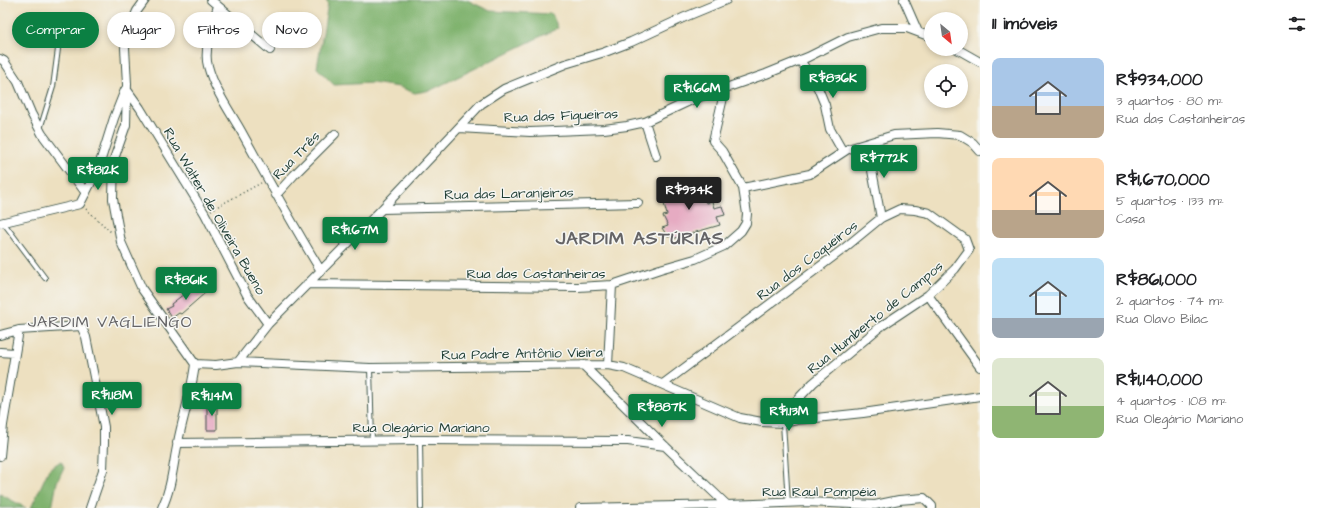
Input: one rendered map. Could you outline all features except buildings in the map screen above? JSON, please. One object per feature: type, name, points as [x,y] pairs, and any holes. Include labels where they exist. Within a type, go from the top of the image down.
[{"type":"street","points":[[145,0],[137,11],[128,32],[125,48],[127,87],[126,125],[114,159],[113,199],[121,242],[142,289],[195,364],[192,385],[177,443],[168,496],[162,508]]},
{"type":"street","points":[[211,0],[270,50]]},
{"type":"street","points":[[238,362],[268,324],[382,210],[481,104],[504,89],[565,64],[605,52],[625,44],[726,0]]},
{"type":"street","points":[[904,0],[918,32]]},
{"type":"street","points":[[218,6],[208,44],[207,64],[215,85],[276,195],[321,271]]},
{"type":"street","name":"Rua das Figueiras","points":[[459,128],[530,132],[604,129],[627,126],[645,122],[694,99],[725,89],[800,60],[848,37],[881,28],[907,28],[924,34]]},
{"type":"street","points":[[968,55],[980,62]]},
{"type":"street","points":[[0,59],[4,61],[18,82],[30,113],[40,129],[86,193]]},
{"type":"street","points":[[800,60],[818,88],[825,105],[830,129],[843,152]]},
{"type":"street","points":[[1,222],[80,204],[98,169],[114,118],[127,87]]},
{"type":"street","name":"Rua Walter de Oliveira Bueno","points":[[127,87],[205,214],[247,295],[268,324]]},
{"type":"street","name":"Rua das Castanheiras","points":[[307,284],[578,287],[612,285],[695,259],[724,246],[741,231],[746,223],[747,214],[743,188],[722,150],[713,141],[725,89]]},
{"type":"street","points":[[645,122],[656,156]]},
{"type":"street","points":[[743,188],[810,174],[848,149],[894,135],[937,133],[960,135],[973,143],[980,151]]},
{"type":"street","name":"Rua Três","points":[[276,195],[335,134]]},
{"type":"street","points":[[867,144],[881,218]]},
{"type":"street","name":"Rua das Laranjeiras","points":[[382,210],[638,203]]},
{"type":"street","name":"Rua dos Coqueiros","points":[[663,384],[842,250],[881,218],[900,209],[929,212],[965,239],[968,250]]},
{"type":"street","name":"Rua Humberto de Campos","points":[[783,423],[797,400],[813,383],[880,327],[928,295],[955,269],[968,250]]},
{"type":"street","points":[[608,365],[612,285]]},
{"type":"street","points":[[928,295],[980,368]]},
{"type":"street","points":[[0,335],[19,330],[81,326],[88,344],[104,427],[103,470],[90,508]]},
{"type":"street","points":[[0,456],[3,425],[19,330]]},
{"type":"street","points":[[0,352],[14,353]]},
{"type":"street","name":"Rua Padre Antônio Vieira","points":[[195,364],[238,362],[370,368],[608,365],[624,368],[740,418],[762,422],[783,423],[980,396]]},
{"type":"street","points":[[584,365],[665,446],[727,505]]},
{"type":"street","name":"Rua Olegário Mariano","points":[[177,443],[372,440],[628,441],[665,446]]},
{"type":"street","name":"Rua Raul Pompéia","points":[[580,508],[807,502],[875,505],[899,500],[924,498],[932,506],[932,508]]},
{"type":"lane","points":[[40,129],[53,87],[58,49]]},
{"type":"lane","points":[[1,222],[45,278]]},
{"type":"lane","points":[[370,368],[372,440]]},
{"type":"lane","points":[[783,423],[788,503]]},
{"type":"lane","points":[[420,440],[421,508]]},
{"type":"path","points":[[205,214],[268,180]]},
{"type":"path","points":[[80,204],[115,236],[118,232]]},
{"type":"green space","points":[[326,0],[467,0],[490,11],[552,14],[558,28],[431,90],[415,93],[399,87],[372,83],[334,85],[317,68],[320,48],[322,48],[322,39],[328,4]]},
{"type":"green space","points":[[61,461],[64,467],[57,482],[52,508],[31,508],[49,469]]},
{"type":"green space","points":[[0,494],[26,508],[0,508]]},
{"type":"district","name":"JARDIM ASTÚRIAS","points":[[640,238]]},
{"type":"district","name":"JARDIM VAGLIENGO","points":[[110,321]]}]
